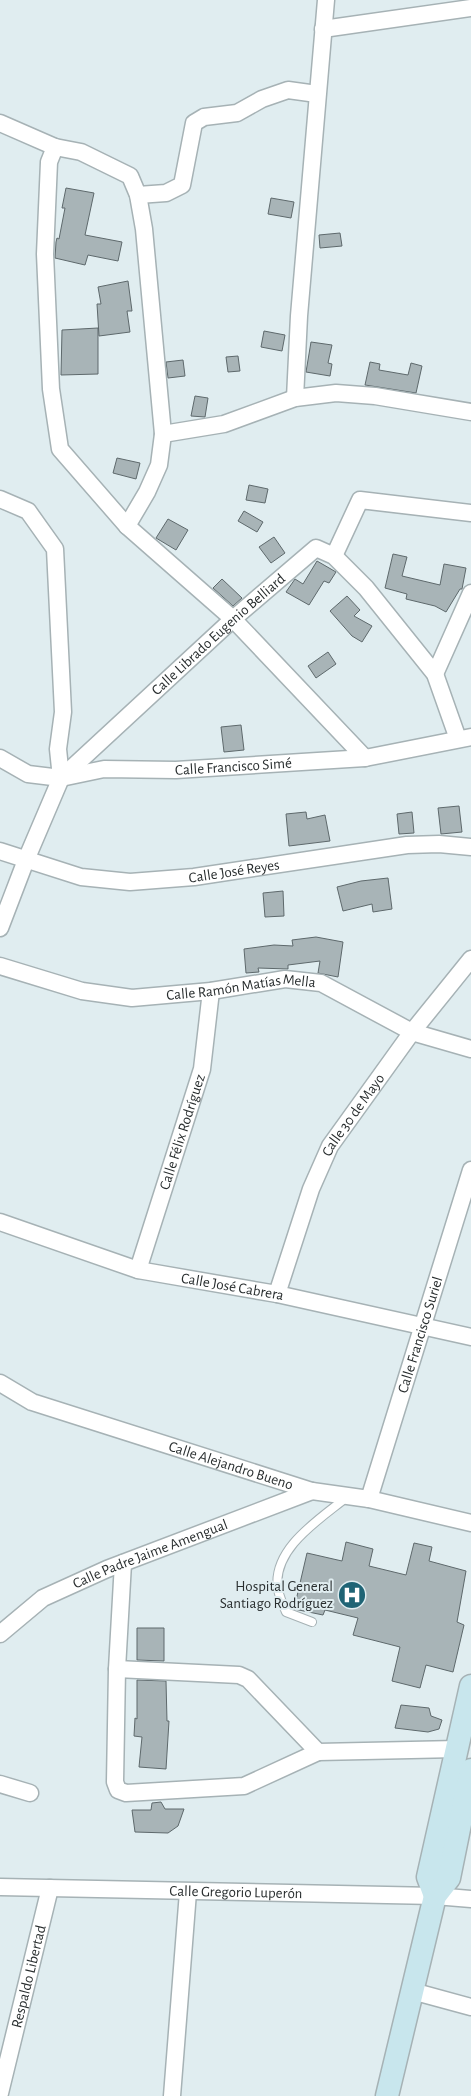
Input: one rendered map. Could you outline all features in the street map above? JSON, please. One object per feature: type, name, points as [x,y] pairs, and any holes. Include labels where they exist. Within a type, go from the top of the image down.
[{"type":"main road","points":[[435,1896],[428,1877],[471,1686]]},
{"type":"main road","points":[[387,2096],[435,1896],[448,1878],[471,1770]]},
{"type":"street","points":[[295,398],[299,316],[326,0]]},
{"type":"street","points":[[323,28],[471,8]]},
{"type":"street","points":[[138,195],[166,193],[182,185],[194,124],[204,117],[237,113],[262,99],[288,90],[317,94]]},
{"type":"street","points":[[0,123],[55,147],[81,152],[130,176],[138,195],[144,228],[163,434],[159,465],[147,492],[127,526]]},
{"type":"street","points":[[55,147],[49,162],[45,254],[51,389],[60,449],[127,526],[233,619],[364,758]]},
{"type":"street","points":[[163,434],[224,424],[295,398],[336,393],[375,396],[471,412]]},
{"type":"street","points":[[0,499],[28,511],[55,549],[63,712],[58,749],[61,778]]},
{"type":"street","points":[[465,738],[435,674],[366,588],[334,556],[360,500],[471,513]]},
{"type":"street","name":"Calle Librado Eugenio Belliard","points":[[0,928],[26,860],[61,778],[233,619],[316,548],[334,556]]},
{"type":"street","points":[[435,674],[471,593]]},
{"type":"street","name":"Calle Francisco Simé","points":[[0,758],[28,774],[61,778],[104,769],[176,770],[364,758],[465,738]]},
{"type":"street","name":"Calle José Reyes","points":[[0,851],[81,878],[130,882],[194,877],[407,845],[439,844],[471,847]]},
{"type":"street","name":"Calle 30 de Mayo","points":[[277,1294],[310,1189],[330,1146],[412,1032],[471,959]]},
{"type":"street","name":"Calle Ramón Matías Mella","points":[[0,966],[82,992],[132,998],[211,990],[285,979],[321,983],[412,1032],[471,1049]]},
{"type":"street","name":"Calle Félix Rodríguez","points":[[138,1270],[202,1069],[211,990]]},
{"type":"street","name":"Calle Francisco Suriel","points":[[369,1499],[471,1170]]},
{"type":"street","name":"Calle José Cabrera","points":[[0,1222],[138,1270],[277,1294],[471,1337]]},
{"type":"street","name":"Calle Alejandro Bueno","points":[[0,1383],[32,1402],[312,1491],[369,1499],[471,1523]]},
{"type":"street","name":"Calle Padre Jaime Amengual","points":[[0,1634],[43,1598],[123,1563],[312,1491]]},
{"type":"street","points":[[123,1563],[117,1668],[115,1782],[118,1790],[126,1794],[244,1786],[318,1752],[457,1749]]},
{"type":"street","points":[[117,1668],[224,1673],[248,1679],[318,1752]]},
{"type":"street","points":[[0,1784],[30,1792]]},
{"type":"street","name":"Calle Gregorio Luperón","points":[[0,1887],[435,1896],[471,1899]]},
{"type":"street","name":"Respaldo Libertad","points":[[0,2093],[50,1888]]},
{"type":"street","points":[[172,2096],[188,1892]]},
{"type":"street","points":[[412,1991],[471,2007]]},
{"type":"lane","points":[[312,1622],[286,1612],[278,1589],[282,1556],[303,1533],[349,1496]]},
{"type":"building","points":[[66,188],[94,193],[85,235],[122,242],[118,261],[88,255],[85,265],[55,258],[56,242],[57,238],[59,239],[65,208],[62,208]]},
{"type":"building","points":[[271,198],[294,202],[291,218],[268,214]]},
{"type":"building","points":[[340,233],[342,246],[320,248],[319,235]]},
{"type":"building","points":[[128,281],[132,311],[127,311],[130,332],[99,336],[97,304],[101,304],[98,287]]},
{"type":"building","points":[[98,328],[98,374],[61,375],[62,330]]},
{"type":"building","points":[[264,331],[285,335],[282,351],[261,347]]},
{"type":"building","points":[[311,342],[332,345],[328,363],[332,364],[330,376],[306,372]]},
{"type":"building","points":[[238,356],[240,371],[228,372],[226,357]]},
{"type":"building","points":[[183,360],[185,376],[168,378],[166,362]]},
{"type":"building","points":[[370,362],[380,364],[379,370],[408,375],[411,363],[422,366],[416,393],[365,385]]},
{"type":"building","points":[[195,396],[208,398],[205,417],[191,416]]},
{"type":"building","points":[[117,458],[140,463],[136,479],[113,473]]},
{"type":"building","points":[[249,485],[268,489],[265,503],[246,500]]},
{"type":"building","points":[[244,511],[263,522],[257,532],[238,521]]},
{"type":"building","points":[[168,519],[188,530],[176,550],[156,538]]},
{"type":"building","points":[[274,537],[285,553],[271,563],[259,547]]},
{"type":"building","points":[[393,554],[407,557],[402,576],[440,585],[444,564],[466,568],[462,589],[460,589],[446,612],[435,606],[406,599],[407,594],[385,588]]},
{"type":"building","points":[[317,561],[336,572],[329,583],[324,581],[309,605],[286,592],[295,579],[303,584]]},
{"type":"building","points":[[222,579],[242,598],[233,606],[213,588]]},
{"type":"building","points":[[347,596],[360,610],[354,616],[372,626],[362,642],[352,636],[330,611]]},
{"type":"building","points":[[328,652],[336,664],[316,678],[308,666]]},
{"type":"building","points":[[241,725],[244,750],[224,752],[221,727]]},
{"type":"building","points":[[459,806],[462,832],[441,834],[438,808]]},
{"type":"building","points":[[306,812],[307,819],[325,815],[330,841],[289,846],[286,814]]},
{"type":"building","points":[[412,812],[414,833],[399,834],[397,814]]},
{"type":"building","points":[[388,878],[392,909],[373,912],[372,904],[343,911],[337,887],[361,881]]},
{"type":"building","points":[[283,891],[284,916],[265,917],[263,893]]},
{"type":"building","points":[[316,937],[343,942],[338,977],[318,973],[320,961],[288,965],[288,969],[258,968],[259,972],[246,973],[244,949],[274,945],[293,946],[292,940]]},
{"type":"building","points":[[346,1542],[373,1549],[369,1566],[406,1575],[414,1543],[432,1547],[429,1561],[466,1571],[457,1622],[464,1625],[453,1672],[426,1665],[420,1688],[392,1681],[400,1647],[353,1635],[358,1618],[325,1610],[323,1615],[294,1609],[307,1553],[342,1561]]},
{"type":"building","points":[[137,1628],[164,1628],[164,1661],[137,1660]]},
{"type":"building","points":[[137,1680],[166,1681],[167,1721],[169,1721],[166,1769],[139,1767],[142,1737],[134,1736],[135,1718],[137,1719]]},
{"type":"building","points":[[401,1705],[429,1708],[431,1716],[442,1720],[439,1729],[428,1732],[395,1728]]},
{"type":"building","points":[[161,1802],[165,1809],[184,1809],[178,1826],[168,1833],[135,1832],[132,1810],[151,1810],[152,1803]]},
{"type":"place","name":"Hospital General Santiago Rodríguez","points":[[352,1595]]}]
